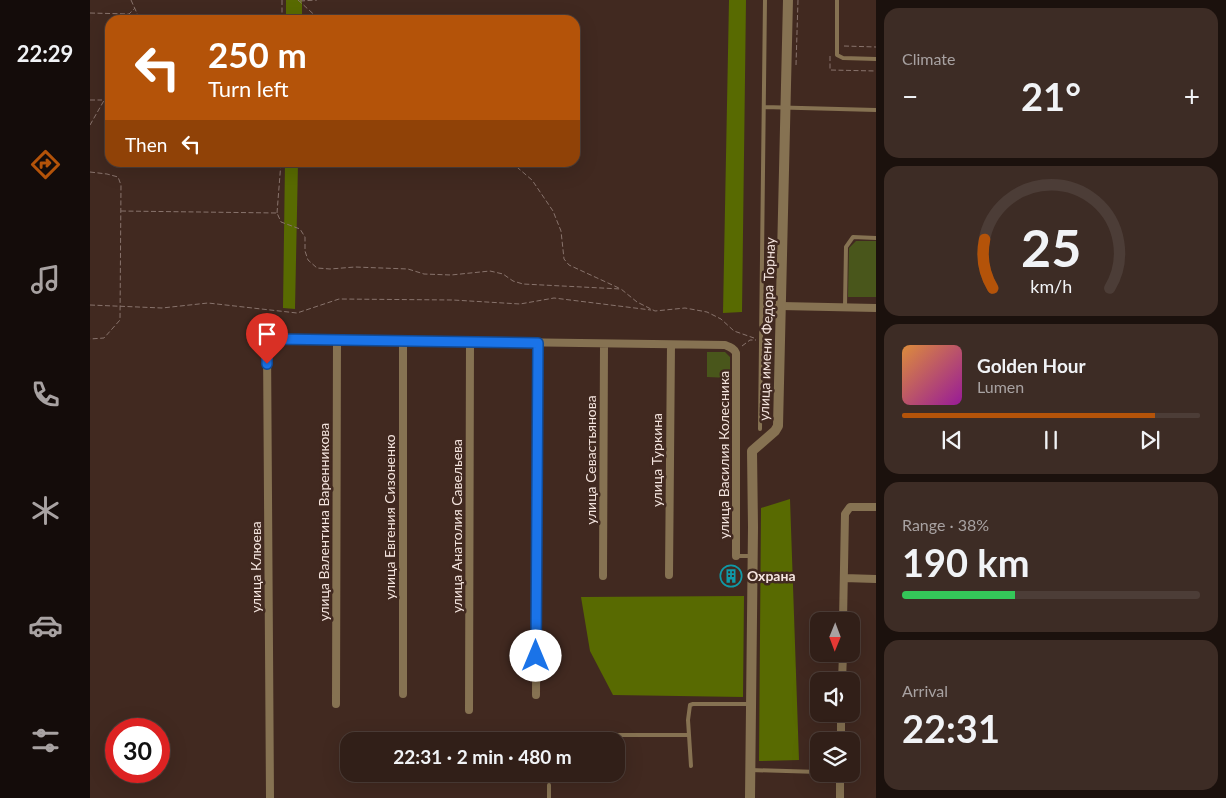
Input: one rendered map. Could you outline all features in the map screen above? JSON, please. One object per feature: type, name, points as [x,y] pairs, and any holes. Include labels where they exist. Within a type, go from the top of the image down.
[{"type":"street","name":"улица имени Федора Торнау","points":[[750,798],[749,577],[752,556],[752,452],[778,426],[788,0]]},
{"type":"street","points":[[781,306],[876,308]]},
{"type":"street","name":"улица Клюева","points":[[270,798],[267,345],[275,339],[337,340]]},
{"type":"street","points":[[337,340],[725,345],[735,349],[736,352]]},
{"type":"street","name":"улица Валентина Варенникова","points":[[336,704],[337,340]]},
{"type":"street","name":"улица Евгения Сизоненко","points":[[403,341],[403,694]]},
{"type":"street","name":"улица Анатолия Савельева","points":[[469,710],[470,342]]},
{"type":"street","points":[[536,695],[538,343]]},
{"type":"street","name":"улица Севастьянова","points":[[603,576],[604,344]]},
{"type":"street","name":"улица Туркина","points":[[669,575],[671,344]]},
{"type":"street","name":"улица Василия Колесника","points":[[736,352],[736,556]]},
{"type":"street","points":[[843,612],[845,514],[850,506],[876,507]]},
{"type":"street","points":[[844,578],[876,579]]},
{"type":"street","points":[[840,782],[840,798]]},
{"type":"lane","points":[[760,429],[765,0]]},
{"type":"lane","points":[[837,0],[837,55],[839,58],[876,59]]},
{"type":"lane","points":[[764,107],[876,110]]},
{"type":"lane","points":[[845,307],[846,247],[853,237],[876,238]]},
{"type":"lane","points":[[762,306],[781,306]]},
{"type":"lane","points":[[736,556],[752,556]]},
{"type":"lane","points":[[691,766],[688,720],[690,706],[693,704],[751,704]]},
{"type":"lane","points":[[625,735],[689,735]]},
{"type":"lane","points":[[750,770],[810,772]]},
{"type":"lane","points":[[549,784],[549,798]]},
{"type":"path","points":[[132,0],[138,15]]},
{"type":"path","points":[[282,0],[282,15]]},
{"type":"path","points":[[299,1],[317,0]]},
{"type":"path","points":[[796,68],[798,0]]},
{"type":"path","points":[[299,1],[314,15]]},
{"type":"path","points":[[90,13],[129,14],[135,8]]},
{"type":"path","points":[[836,46],[876,47]]},
{"type":"path","points":[[90,125],[105,97]]},
{"type":"path","points":[[90,100],[103,100]]},
{"type":"path","points":[[281,167],[277,213],[281,222],[300,229],[305,237],[305,251],[308,260],[317,268],[408,269],[424,274],[451,275],[490,271],[503,274],[523,284],[622,289]]},
{"type":"path","points":[[517,167],[532,180],[553,211],[561,230],[564,259],[569,265],[622,289],[637,302],[655,311]]},
{"type":"path","points":[[90,172],[118,177],[121,185],[120,320],[104,338],[90,339]]},
{"type":"path","points":[[121,211],[277,213]]},
{"type":"path","points":[[90,305],[162,308],[208,303],[297,313],[339,299],[452,300],[520,304],[554,298],[655,311],[685,308],[708,312],[721,319],[734,331],[754,338]]},
{"type":"path","points":[[736,352],[750,340],[761,340]]},
{"type":"green space","points":[[286,0],[302,0],[302,15],[286,15]]},
{"type":"green space","points":[[729,0],[746,0],[742,312],[723,313]]},
{"type":"green space","points":[[285,167],[298,167],[295,309],[283,308]]},
{"type":"green space","points":[[856,241],[876,241],[876,297],[848,297],[849,248]]},
{"type":"green space","points":[[707,352],[725,352],[730,357],[730,378],[707,377]]},
{"type":"green space","points":[[790,499],[799,760],[759,761],[761,508]]},
{"type":"green space","points":[[744,596],[743,697],[613,695],[590,651],[581,597]]},
{"type":"place","name":"Охрана","points":[[731,576]]},
{"type":"route","points":[[267,364],[267,345],[275,339],[538,343],[536,656]]}]
